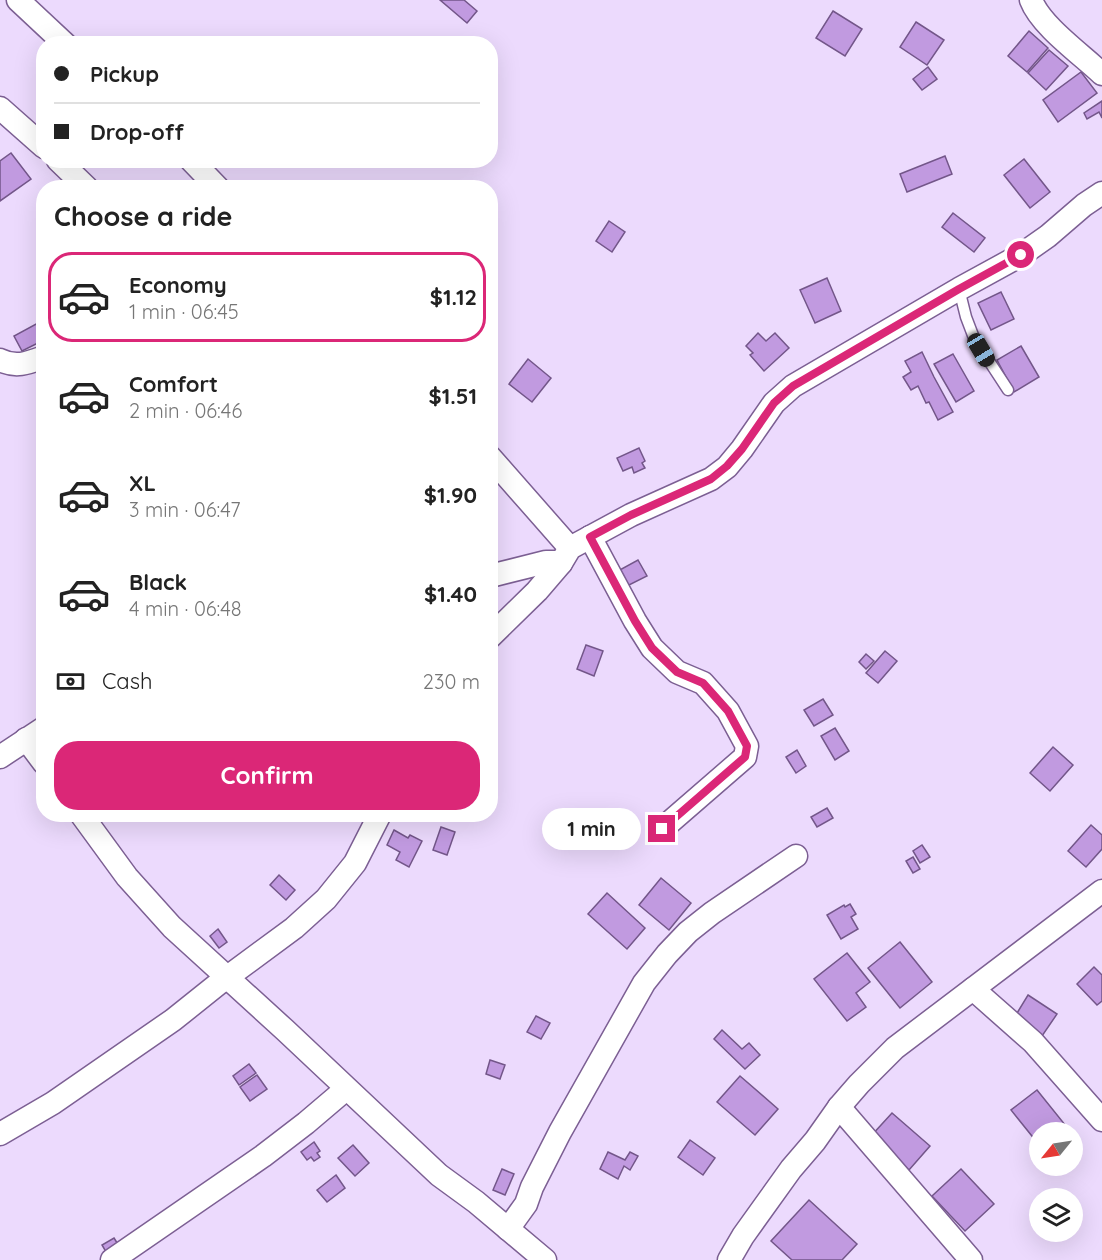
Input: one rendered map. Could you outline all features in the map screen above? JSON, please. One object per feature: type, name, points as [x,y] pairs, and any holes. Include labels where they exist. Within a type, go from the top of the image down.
[{"type":"street","points":[[18,0],[56,36]]},
{"type":"street","points":[[1031,0],[1045,23],[1102,74]]},
{"type":"street","points":[[0,108],[36,140]]},
{"type":"street","points":[[66,168],[79,180]]},
{"type":"street","points":[[199,168],[210,180]]},
{"type":"street","points":[[498,574],[546,562],[555,562],[631,515],[711,479],[742,449],[774,403],[793,386],[1021,255],[1102,193]]},
{"type":"street","points":[[0,360],[14,365],[36,360]]},
{"type":"street","points":[[498,467],[635,621],[652,648],[677,672],[703,683],[728,711],[747,746],[745,757],[662,829]]},
{"type":"street","points":[[498,629],[574,550]]},
{"type":"street","points":[[0,757],[35,734]]},
{"type":"street","points":[[87,822],[127,878],[172,927],[439,1175],[477,1202],[545,1260]]},
{"type":"street","points":[[0,1134],[132,1049],[294,928],[326,899],[355,863],[376,822]]},
{"type":"street","points":[[508,1229],[526,1204],[532,1187],[560,1132],[644,983],[688,932],[796,856]]},
{"type":"street","points":[[729,1260],[749,1227],[839,1107],[895,1048],[1102,891]]},
{"type":"street","points":[[973,989],[1033,1042],[1102,1120]]},
{"type":"street","points":[[112,1260],[263,1156],[306,1124],[346,1089]]},
{"type":"street","points":[[839,1107],[971,1260]]},
{"type":"lane","points":[[959,289],[974,339],[1008,390]]},
{"type":"building","points":[[440,0],[464,0],[477,11],[467,23]]},
{"type":"building","points":[[833,11],[862,29],[845,56],[816,38]]},
{"type":"building","points":[[916,22],[944,40],[927,65],[900,47]]},
{"type":"building","points":[[1029,31],[1048,48],[1027,72],[1008,56]]},
{"type":"building","points":[[1049,50],[1068,66],[1046,90],[1028,73]]},
{"type":"building","points":[[928,67],[937,79],[922,90],[913,79]]},
{"type":"building","points":[[1081,72],[1097,93],[1058,122],[1043,100]]},
{"type":"building","points":[[1102,101],[1102,118],[1099,112],[1087,119],[1084,113]]},
{"type":"building","points":[[11,153],[31,179],[0,201],[0,161]]},
{"type":"building","points":[[945,156],[952,174],[907,192],[900,174]]},
{"type":"building","points":[[1024,159],[1050,192],[1030,208],[1004,175]]},
{"type":"building","points":[[953,213],[985,238],[974,252],[942,227]]},
{"type":"building","points":[[609,221],[625,232],[612,252],[596,241]]},
{"type":"building","points":[[827,278],[841,311],[815,323],[800,290]]},
{"type":"building","points":[[1001,292],[1014,319],[991,330],[978,303]]},
{"type":"building","points":[[36,324],[36,344],[22,351],[14,336]]},
{"type":"building","points":[[758,333],[766,341],[775,333],[789,348],[764,371],[750,355],[753,353],[746,346]]},
{"type":"building","points":[[1021,346],[1039,377],[1014,392],[997,360]]},
{"type":"building","points":[[922,352],[953,412],[938,420],[918,386],[911,390],[903,377],[911,372],[905,361]]},
{"type":"building","points":[[953,354],[974,391],[956,402],[934,364]]},
{"type":"building","points":[[528,359],[551,378],[532,402],[509,384]]},
{"type":"building","points":[[639,448],[645,461],[642,463],[645,468],[634,473],[632,467],[623,471],[617,458]]},
{"type":"building","points":[[638,560],[647,576],[625,587],[616,572]]},
{"type":"building","points":[[586,645],[603,651],[594,676],[577,669]]},
{"type":"building","points":[[885,651],[897,661],[878,683],[866,673]]},
{"type":"building","points":[[866,654],[874,661],[866,669],[859,662]]},
{"type":"building","points":[[823,699],[833,715],[814,726],[804,710]]},
{"type":"building","points":[[835,728],[849,751],[835,760],[821,736]]},
{"type":"building","points":[[1053,747],[1073,765],[1050,791],[1030,773]]},
{"type":"building","points":[[797,750],[806,766],[796,773],[786,757]]},
{"type":"building","points":[[827,808],[833,818],[817,827],[811,817]]},
{"type":"building","points":[[1091,825],[1102,835],[1102,849],[1086,867],[1068,851]]},
{"type":"building","points":[[441,827],[455,832],[447,855],[433,850]]},
{"type":"building","points":[[394,830],[408,838],[410,835],[422,841],[409,867],[396,860],[400,852],[387,845]]},
{"type":"building","points":[[922,845],[930,857],[920,863],[913,851]]},
{"type":"building","points":[[913,857],[920,869],[913,873],[906,861]]},
{"type":"building","points":[[279,875],[295,890],[286,900],[270,885]]},
{"type":"building","points":[[661,878],[691,903],[669,930],[639,905]]},
{"type":"building","points":[[607,893],[645,928],[627,949],[588,914]]},
{"type":"building","points":[[850,904],[856,914],[851,917],[858,929],[841,939],[827,915]]},
{"type":"building","points":[[218,929],[227,942],[219,948],[210,936]]},
{"type":"building","points":[[900,942],[932,982],[900,1008],[868,968]]},
{"type":"building","points":[[847,953],[870,982],[856,993],[866,1007],[847,1021],[814,979]]},
{"type":"building","points":[[1094,967],[1102,975],[1102,1001],[1097,1005],[1077,984]]},
{"type":"building","points":[[1028,995],[1057,1014],[1042,1036],[1014,1018]]},
{"type":"building","points":[[536,1016],[550,1023],[541,1039],[527,1032]]},
{"type":"building","points":[[722,1030],[742,1049],[749,1043],[760,1055],[745,1069],[714,1039]]},
{"type":"building","points":[[490,1060],[505,1065],[500,1079],[486,1074]]},
{"type":"building","points":[[249,1064],[256,1073],[239,1085],[233,1076]]},
{"type":"building","points":[[257,1075],[267,1089],[250,1101],[240,1087]]},
{"type":"building","points":[[740,1076],[778,1109],[755,1135],[717,1102]]},
{"type":"building","points":[[1037,1090],[1063,1122],[1029,1122],[1029,1132],[1011,1110]]},
{"type":"building","points":[[892,1113],[930,1146],[909,1170],[871,1136]]},
{"type":"building","points":[[690,1140],[715,1158],[703,1175],[678,1157]]},
{"type":"building","points":[[314,1142],[320,1151],[317,1153],[320,1157],[314,1161],[311,1157],[307,1160],[301,1152]]},
{"type":"building","points":[[353,1145],[369,1163],[355,1176],[338,1158]]},
{"type":"building","points":[[608,1152],[625,1160],[630,1152],[638,1156],[630,1170],[624,1166],[618,1179],[600,1169]]},
{"type":"building","points":[[502,1169],[514,1174],[505,1195],[493,1190]]},
{"type":"building","points":[[961,1169],[994,1204],[965,1231],[932,1196]]},
{"type":"building","points":[[336,1175],[345,1188],[327,1202],[317,1190]]},
{"type":"building","points":[[809,1200],[857,1244],[842,1260],[792,1260],[771,1241]]},
{"type":"building","points":[[114,1238],[121,1249],[109,1257],[102,1245]]},
{"type":"route","points":[[662,829],[745,757],[747,746],[728,711],[703,683],[677,672],[652,648],[590,537],[631,515],[711,479],[742,449],[774,403],[793,386],[1021,255]]}]
